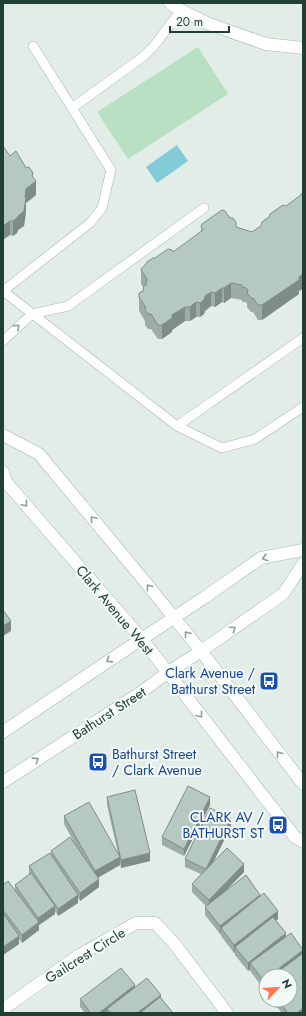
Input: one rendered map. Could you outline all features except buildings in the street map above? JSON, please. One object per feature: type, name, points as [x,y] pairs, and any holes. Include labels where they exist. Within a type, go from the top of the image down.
[{"type":"street","points":[[170,3],[209,24],[266,44],[303,48]]},
{"type":"street","points":[[3,435],[39,454],[174,617],[303,784]]},
{"type":"street","name":"Clark Avenue West","points":[[3,472],[6,482],[142,639],[295,837],[303,842]]},
{"type":"street","points":[[3,732],[261,558],[303,550]]},
{"type":"street","name":"Bathurst Street","points":[[3,782],[201,652],[282,594],[303,564]]},
{"type":"street","name":"Gailcrest Circle","points":[[3,1009],[78,956],[136,923],[154,923],[173,942],[227,1013]]},
{"type":"lane","points":[[72,108],[144,56],[154,46],[181,10]]},
{"type":"lane","points":[[33,46],[111,170],[102,208],[90,223],[3,291],[177,426],[222,448],[256,439],[303,407]]},
{"type":"lane","points":[[3,341],[32,314],[68,306],[204,208]]},
{"type":"lane","points":[[177,426],[303,338]]},
{"type":"green space","points":[[198,47],[228,94],[128,159],[97,112]]},
{"type":"water","points":[[177,145],[188,161],[157,183],[146,167]]},
{"type":"place","name":"Clark Avenue / Bathurst Street","points":[[269,681]]},
{"type":"place","name":"Bathurst Street / Clark Avenue","points":[[98,762]]},
{"type":"place","name":"CLARK AV / BATHURST ST","points":[[278,825]]}]
